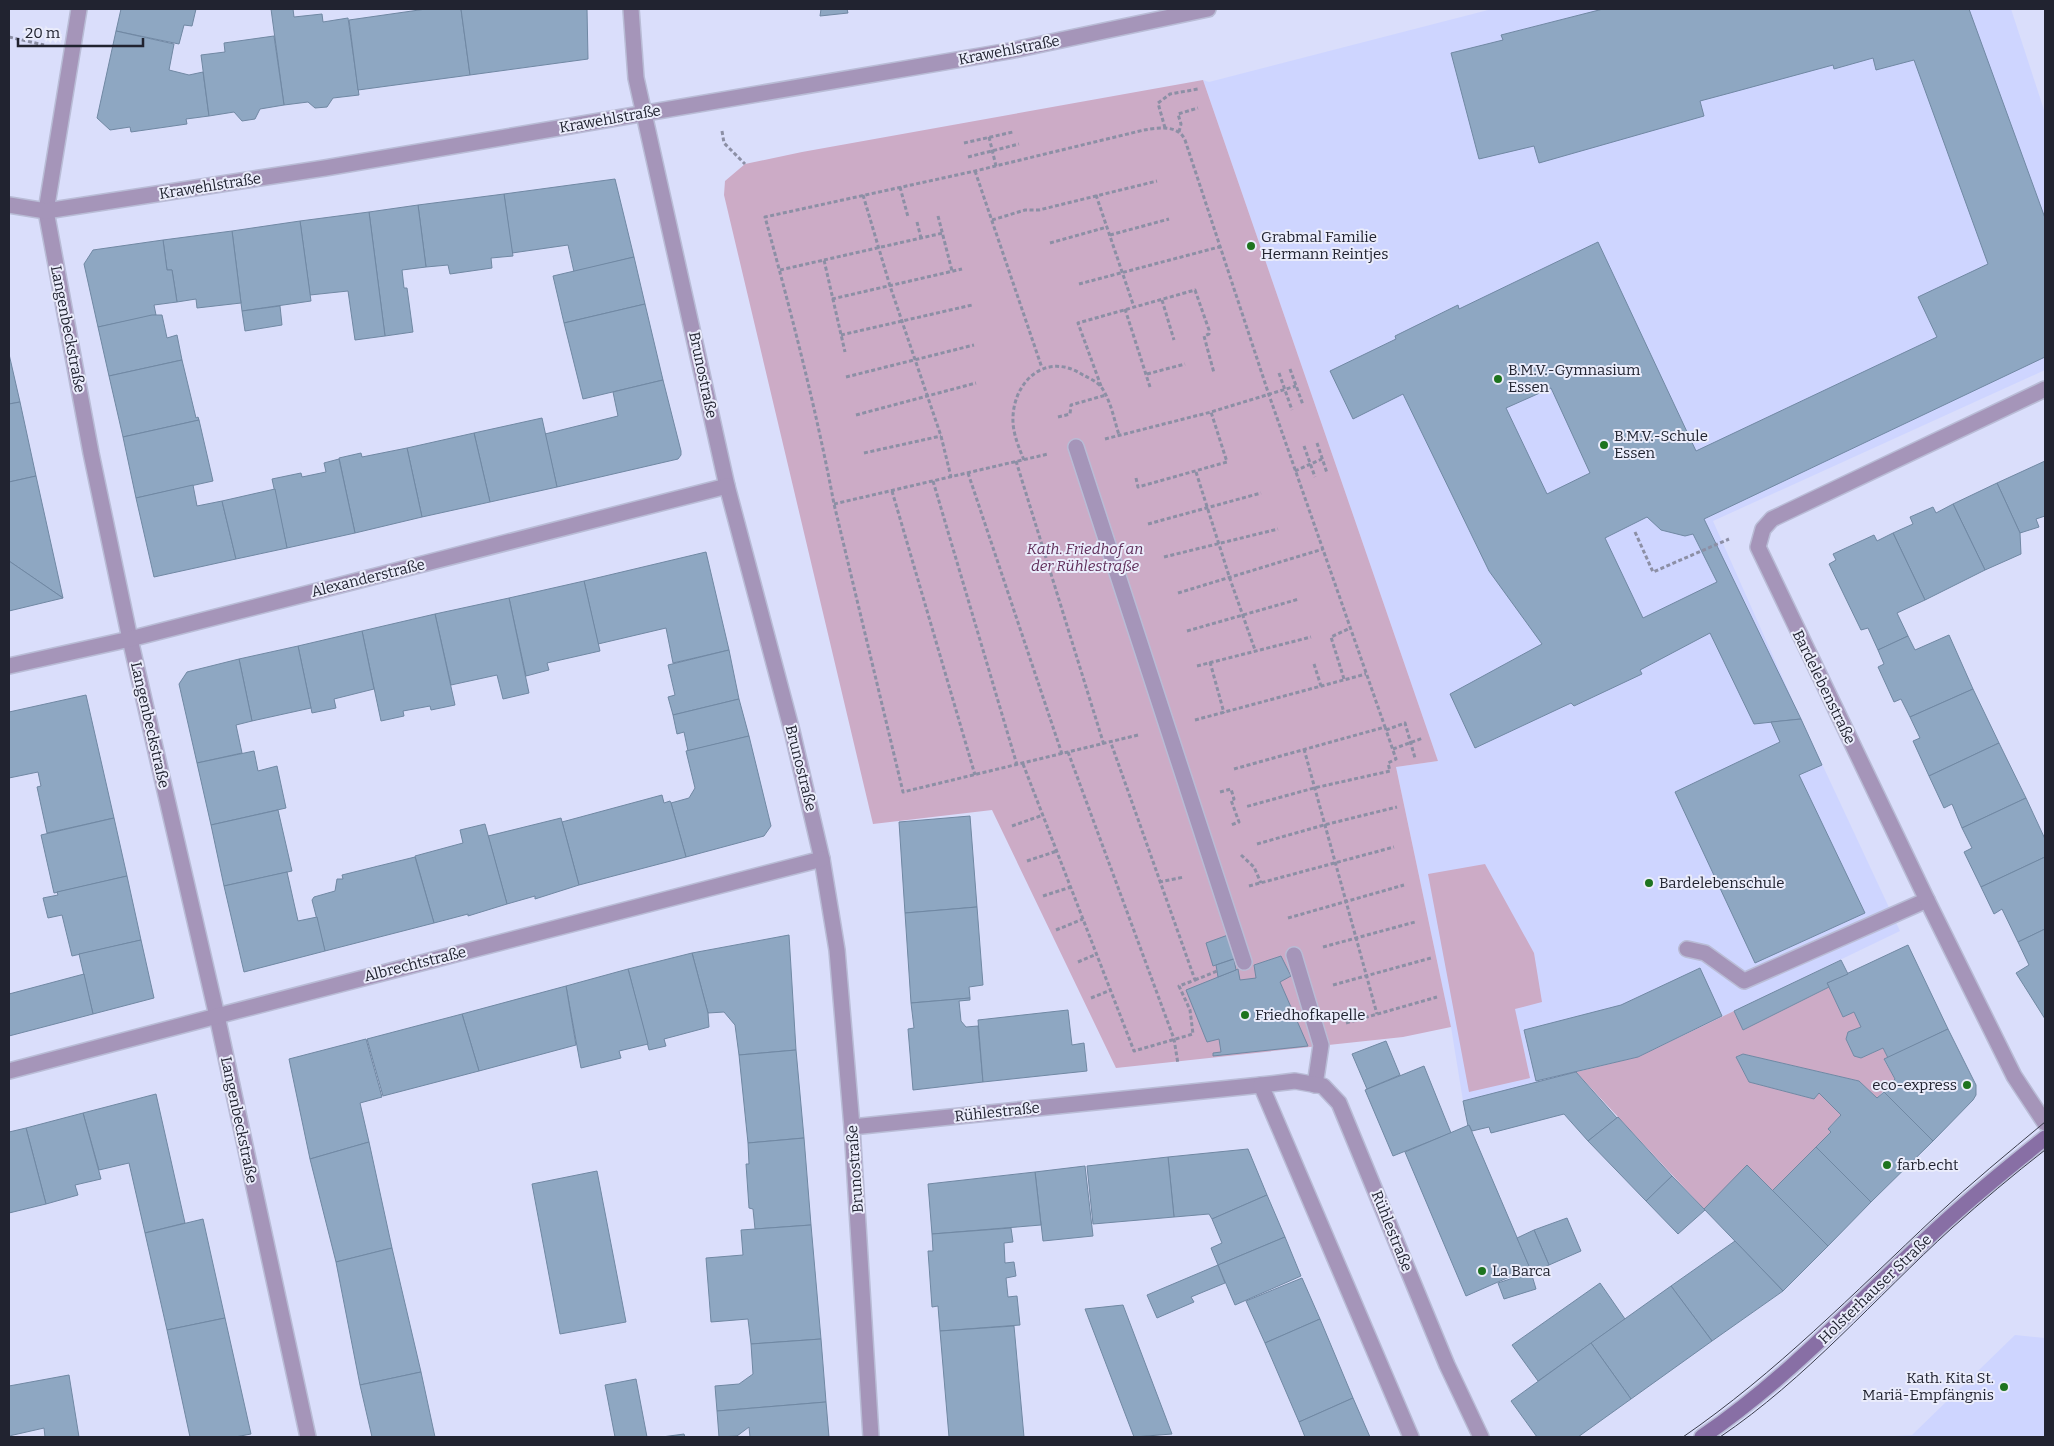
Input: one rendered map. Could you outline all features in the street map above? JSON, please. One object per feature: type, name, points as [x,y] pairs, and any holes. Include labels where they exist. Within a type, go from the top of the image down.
[{"type":"main road","name":"Holsterhauser Straße","points":[[1702,1437],[1759,1395],[1816,1346],[1945,1222],[2045,1138]]},
{"type":"street","name":"Langenbeckstraße","points":[[79,9],[46,211],[91,453],[130,639],[217,1016],[308,1437]]},
{"type":"street","name":"Brunostraße","points":[[631,9],[636,78],[727,486],[792,731],[822,859],[837,950],[852,1127],[871,1437]]},
{"type":"street","name":"Krawehlstraße","points":[[9,205],[46,211],[325,168],[1009,51],[1208,9]]},
{"type":"street","name":"Bardelebenstraße","points":[[2045,389],[1772,519],[1763,529],[1758,547],[1927,900],[2014,1076],[2045,1123]]},
{"type":"street","points":[[1076,447],[1244,962]]},
{"type":"street","name":"Alexanderstraße","points":[[9,666],[130,639],[727,486]]},
{"type":"street","name":"Albrechtstraße","points":[[9,1071],[822,859]]},
{"type":"street","points":[[1687,949],[1704,953],[1744,981],[1927,900]]},
{"type":"street","points":[[1294,955],[1321,1045],[1315,1084]]},
{"type":"street","name":"Rühlestraße","points":[[852,1127],[1295,1081],[1323,1086],[1339,1104],[1448,1365],[1481,1437]]},
{"type":"street","points":[[1261,1085],[1412,1437]]},
{"type":"path","points":[[1165,128],[1158,103],[1170,94],[1198,89]]},
{"type":"path","points":[[1179,132],[1181,124],[1178,114],[1198,108]]},
{"type":"path","points":[[1195,980],[1111,743],[903,792],[834,504],[827,464],[780,270],[765,218],[975,171],[1144,130],[1165,128],[1179,132],[1185,140],[1268,395],[1396,760],[1388,763],[1390,771],[1314,788],[1245,807]]},
{"type":"path","points":[[722,131],[724,143],[745,164]]},
{"type":"path","points":[[964,143],[1013,132]]},
{"type":"path","points":[[989,137],[996,166]]},
{"type":"path","points":[[968,156],[1019,144]]},
{"type":"path","points":[[975,171],[1042,368]]},
{"type":"path","points":[[992,220],[1025,210],[1039,210],[1157,181]]},
{"type":"path","points":[[900,187],[908,217]]},
{"type":"path","points":[[863,195],[890,286],[941,436],[951,477]]},
{"type":"path","points":[[1096,195],[1134,307]]},
{"type":"path","points":[[938,216],[952,271]]},
{"type":"path","points":[[1110,235],[1169,219]]},
{"type":"path","points":[[917,222],[921,238]]},
{"type":"path","points":[[1050,243],[1107,227]]},
{"type":"path","points":[[780,270],[943,233]]},
{"type":"path","points":[[1078,284],[1219,247]]},
{"type":"path","points":[[824,260],[845,352]]},
{"type":"path","points":[[832,299],[962,269]]},
{"type":"path","points":[[1214,373],[1204,336],[1209,334],[1194,290],[1078,323],[1106,395],[1119,435],[1211,412],[1296,386]]},
{"type":"path","points":[[1162,300],[1174,340]]},
{"type":"path","points":[[841,335],[972,305]]},
{"type":"path","points":[[1125,310],[1150,387]]},
{"type":"path","points":[[846,377],[974,346]]},
{"type":"path","points":[[1146,374],[1185,364]]},
{"type":"path","points":[[1024,460],[1016,442],[1013,422],[1016,402],[1026,381],[1042,368],[1057,365],[1076,370],[1101,386]]},
{"type":"path","points":[[1290,369],[1303,405]]},
{"type":"path","points":[[1279,373],[1292,410]]},
{"type":"path","points":[[856,415],[976,383]]},
{"type":"path","points":[[1058,417],[1070,414],[1071,406],[1106,395]]},
{"type":"path","points":[[1136,478],[1138,487],[1227,462],[1211,412]]},
{"type":"path","points":[[864,453],[941,436]]},
{"type":"path","points":[[1317,443],[1327,473]]},
{"type":"path","points":[[1304,446],[1315,477]]},
{"type":"path","points":[[834,504],[1076,447]]},
{"type":"path","points":[[1295,471],[1322,459]]},
{"type":"path","points":[[1016,461],[1104,745]]},
{"type":"path","points":[[1196,472],[1230,579],[1256,650]]},
{"type":"path","points":[[968,473],[1062,754]]},
{"type":"path","points":[[933,481],[1017,765]]},
{"type":"path","points":[[892,491],[975,775]]},
{"type":"path","points":[[1148,524],[1261,493]]},
{"type":"path","points":[[1164,557],[1278,529]]},
{"type":"path","points":[[1635,532],[1653,572],[1732,537]]},
{"type":"path","points":[[1178,594],[1323,549]]},
{"type":"path","points":[[1187,631],[1300,599]]},
{"type":"path","points":[[1344,679],[1331,637],[1350,628]]},
{"type":"path","points":[[1197,666],[1311,636]]},
{"type":"path","points":[[1210,662],[1224,713]]},
{"type":"path","points":[[1314,664],[1321,686]]},
{"type":"path","points":[[1167,727],[1366,674]]},
{"type":"path","points":[[1234,769],[1405,723],[1415,758]]},
{"type":"path","points":[[1393,749],[1423,738]]},
{"type":"path","points":[[1304,749],[1377,1014]]},
{"type":"path","points":[[1068,752],[1174,1039],[1178,1061]]},
{"type":"path","points":[[1023,764],[1134,1051],[1193,1034],[1190,1010],[1179,986],[1217,971]]},
{"type":"path","points":[[1257,844],[1397,807]]},
{"type":"path","points":[[1012,826],[1043,815]]},
{"type":"path","points":[[1222,893],[1394,847]]},
{"type":"path","points":[[1027,861],[1057,851]]},
{"type":"path","points":[[1288,918],[1404,885]]},
{"type":"path","points":[[1043,896],[1071,887]]},
{"type":"path","points":[[1056,930],[1083,919]]},
{"type":"path","points":[[1355,938],[1415,922]]},
{"type":"path","points":[[1078,962],[1097,954]]},
{"type":"path","points":[[1328,986],[1431,958]]},
{"type":"path","points":[[1091,998],[1111,990]]},
{"type":"path","points":[[1341,1024],[1436,997]]},
{"type":"shaded area","name":"B.M.V.-Schule Essen","points":[[1492,9],[2011,9],[2045,113],[2045,370],[1713,521],[1801,719],[1900,931],[1638,1057],[1463,1101],[1451,1027],[1396,767],[1438,761],[1203,80],[1209,82]]},
{"type":"shaded area","name":"Kath. Kita St. Mariä-Empfängnis","points":[[2015,1335],[2045,1338],[2045,1437],[1877,1437],[1912,1435]]},
{"type":"green space","name":"Kath. Friedhof an der Rühlestraße","points":[[1203,80],[1438,761],[1396,767],[1451,1027],[1403,1037],[1116,1068],[992,810],[873,824],[724,195],[725,181],[745,164],[802,152]]},
{"type":"green space","points":[[1485,864],[1534,953],[1542,1002],[1515,1009],[1530,1078],[1469,1092],[1428,874]]},
{"type":"green space","points":[[1829,987],[1843,1017],[1854,1012],[1861,1027],[1848,1032],[1846,1038],[1854,1056],[1861,1058],[1883,1048],[1888,1058],[1884,1060],[1895,1079],[1877,1098],[1859,1081],[1743,1054],[1736,1057],[1749,1082],[1814,1099],[1819,1093],[1841,1115],[1828,1129],[1831,1132],[1772,1191],[1705,1210],[1576,1072],[1638,1057],[1734,1011],[1743,1030]]},
{"type":"building","points":[[121,9],[196,9],[192,26],[184,25],[179,44],[116,31]]},
{"type":"building","points":[[271,9],[293,9],[294,17],[322,14],[323,22],[348,18],[359,95],[333,98],[327,107],[315,108],[308,102],[284,105]]},
{"type":"building","points":[[426,9],[461,9],[470,75],[358,90],[349,20]]},
{"type":"building","points":[[461,9],[587,9],[588,59],[470,75]]},
{"type":"building","points":[[821,9],[847,9],[848,13],[820,16]]},
{"type":"building","name":"B.M.V.-Gymnasium Essen","points":[[1603,9],[1969,9],[2045,218],[2045,357],[1704,519],[1801,719],[1754,724],[1710,633],[1640,670],[1642,674],[1574,706],[1571,703],[1475,748],[1450,694],[1542,644],[1489,571],[1403,394],[1353,419],[1330,371],[1396,339],[1395,336],[1458,305],[1459,309],[1598,242],[1696,451],[1937,337],[1918,297],[1988,264],[1914,60],[1876,70],[1873,58],[1834,69],[1833,65],[1700,101],[1704,116],[1539,163],[1534,146],[1479,159],[1451,53],[1503,40],[1501,35]],"holes":[[[1551,388],[1590,473],[1547,494],[1506,408]],[[1647,517],[1661,530],[1685,536],[1693,534],[1717,582],[1643,618],[1605,538]]]},
{"type":"building","points":[[116,31],[174,44],[169,70],[189,75],[203,72],[209,116],[186,119],[187,124],[131,132],[130,127],[110,130],[97,118]]},
{"type":"building","points":[[274,36],[284,105],[260,109],[255,119],[242,121],[234,112],[209,116],[201,55],[225,52],[224,43]]},
{"type":"building","points":[[615,179],[634,257],[574,272],[568,245],[512,253],[504,194]]},
{"type":"building","points":[[504,194],[513,256],[491,258],[492,268],[450,274],[448,265],[426,267],[418,205]]},
{"type":"building","points":[[418,205],[426,267],[402,270],[404,288],[407,288],[413,332],[385,336],[369,212]]},
{"type":"building","points":[[369,212],[385,336],[355,340],[348,291],[310,295],[300,221]]},
{"type":"building","points":[[300,221],[311,301],[242,311],[232,231]]},
{"type":"building","points":[[232,231],[241,303],[197,308],[196,299],[177,302],[172,270],[167,270],[163,240]]},
{"type":"building","points":[[163,240],[167,270],[172,270],[177,302],[154,305],[156,315],[98,327],[84,264],[93,250]]},
{"type":"building","points":[[634,257],[645,304],[564,323],[553,276]]},
{"type":"building","points":[[645,304],[663,380],[583,399],[564,323]]},
{"type":"building","points":[[280,306],[282,325],[245,331],[242,311]]},
{"type":"building","points":[[152,315],[162,315],[167,338],[177,335],[182,360],[109,376],[98,327]]},
{"type":"building","points":[[9,354],[20,402],[9,404]]},
{"type":"building","points":[[182,360],[196,418],[198,417],[199,420],[123,437],[109,376]]},
{"type":"building","points":[[663,380],[681,451],[678,459],[557,487],[545,434],[618,416],[613,392]]},
{"type":"building","points":[[20,402],[36,476],[9,482],[9,404]]},
{"type":"building","points":[[542,418],[557,487],[490,502],[474,433]]},
{"type":"building","points":[[199,420],[213,481],[136,498],[123,437]]},
{"type":"building","points":[[474,433],[490,502],[422,517],[407,448]]},
{"type":"building","points":[[407,448],[422,517],[355,533],[339,458],[361,453],[362,457]]},
{"type":"building","points":[[339,459],[355,533],[287,548],[272,479],[301,473],[302,477],[326,472],[324,463]]},
{"type":"building","points":[[2045,461],[2045,516],[2036,519],[2039,527],[2020,533],[1997,483]]},
{"type":"building","points":[[36,476],[63,598],[9,561],[9,482]]},
{"type":"building","points":[[1997,483],[2020,533],[2021,554],[1985,570],[1953,504]]},
{"type":"building","points":[[193,485],[197,506],[222,501],[236,559],[154,577],[136,498]]},
{"type":"building","points":[[275,489],[287,548],[236,559],[222,501]]},
{"type":"building","points":[[1953,504],[1985,570],[1925,600],[1893,533],[1913,524],[1910,517],[1933,507],[1936,513]]},
{"type":"building","points":[[1893,533],[1925,600],[1897,613],[1908,636],[1878,650],[1868,628],[1861,630],[1829,564],[1836,560],[1833,554],[1874,535],[1877,541]]},
{"type":"building","points":[[706,552],[729,650],[673,663],[666,628],[598,644],[584,581]]},
{"type":"building","points":[[9,561],[63,598],[9,611]]},
{"type":"building","points":[[584,581],[600,651],[547,663],[549,670],[526,676],[509,598]]},
{"type":"building","points":[[509,598],[529,693],[503,699],[497,675],[451,685],[435,614]]},
{"type":"building","points":[[435,614],[455,705],[431,710],[430,706],[403,711],[404,716],[381,721],[362,631]]},
{"type":"building","points":[[362,631],[374,689],[334,699],[336,708],[312,713],[298,646]]},
{"type":"building","points":[[1949,635],[1973,689],[1910,717],[1901,699],[1894,702],[1878,667],[1884,664],[1878,650],[1908,636],[1915,650]]},
{"type":"building","points":[[298,646],[311,708],[252,721],[239,659]]},
{"type":"building","points":[[729,650],[739,699],[673,715],[668,697],[675,695],[668,665]]},
{"type":"building","points":[[239,659],[252,721],[236,725],[242,753],[197,763],[179,684],[187,672]]},
{"type":"building","points":[[1973,689],[1999,743],[1929,776],[1913,741],[1920,738],[1910,717]]},
{"type":"building","points":[[86,695],[114,818],[47,833],[37,787],[41,786],[38,772],[9,778],[9,712]]},
{"type":"building","points":[[739,699],[749,736],[688,751],[684,732],[677,734],[673,715]]},
{"type":"building","name":"Bardelebenschule","points":[[1801,719],[1822,765],[1799,775],[1865,913],[1755,963],[1675,792],[1780,742],[1771,722]]},
{"type":"building","points":[[749,736],[771,826],[764,836],[686,857],[671,803],[689,798],[695,788],[686,751]]},
{"type":"building","points":[[1999,743],[2026,798],[1962,828],[1952,804],[1944,808],[1929,776]]},
{"type":"building","points":[[254,751],[258,771],[277,766],[286,808],[211,825],[197,763]]},
{"type":"building","points":[[662,795],[664,803],[670,801],[671,803],[686,857],[579,885],[562,822]]},
{"type":"building","points":[[2026,798],[2045,839],[2045,857],[1981,887],[1964,852],[1972,848],[1962,828]]},
{"type":"building","points":[[278,810],[292,871],[224,886],[211,825]]},
{"type":"building","points":[[970,816],[977,907],[905,913],[899,822]]},
{"type":"building","points":[[114,818],[127,876],[54,893],[41,835]]},
{"type":"building","points":[[561,818],[579,885],[535,899],[535,896],[507,904],[488,836]]},
{"type":"building","points":[[485,824],[507,904],[468,916],[468,914],[434,923],[415,856],[463,843],[460,830]]},
{"type":"building","points":[[415,857],[434,923],[325,951],[312,900],[314,897],[335,891],[337,879],[343,879],[342,875]]},
{"type":"building","points":[[2045,857],[2045,929],[2018,942],[2002,909],[1994,914],[1981,887]]},
{"type":"building","points":[[287,872],[298,921],[317,917],[325,951],[244,972],[224,886]]},
{"type":"building","points":[[127,876],[141,940],[72,956],[62,915],[48,918],[43,898],[58,895],[57,892]]},
{"type":"building","points":[[977,907],[983,985],[969,987],[970,998],[911,1003],[905,913]]},
{"type":"building","points":[[2045,929],[2045,1019],[2016,973],[2029,965],[2018,942]]},
{"type":"building","points":[[789,935],[796,1050],[739,1055],[735,1025],[724,1012],[708,1013],[692,953]]},
{"type":"building","points":[[1228,935],[1236,958],[1213,966],[1206,943]]},
{"type":"building","points":[[141,940],[154,998],[93,1014],[79,954]]},
{"type":"building","points":[[1908,945],[1948,1029],[1888,1058],[1883,1048],[1861,1058],[1854,1056],[1846,1039],[1848,1032],[1861,1027],[1854,1012],[1843,1017],[1827,983]]},
{"type":"building","points":[[692,953],[708,1013],[709,1027],[664,1039],[666,1046],[649,1050],[628,969]]},
{"type":"building","name":"Friedhofkapelle","points":[[1281,956],[1291,976],[1280,982],[1308,1046],[1213,1056],[1213,1053],[1221,1052],[1219,1039],[1207,1042],[1186,990],[1238,969],[1240,980],[1256,978],[1254,965]]},
{"type":"building","points":[[1234,959],[1236,970],[1218,977],[1216,965]]},
{"type":"building","points":[[1841,960],[1848,974],[1827,983],[1829,987],[1743,1030],[1734,1011]]},
{"type":"building","points":[[1700,968],[1722,1016],[1638,1057],[1536,1081],[1524,1030],[1621,1005]]},
{"type":"building","points":[[628,969],[648,1044],[619,1051],[621,1058],[581,1068],[566,986]]},
{"type":"building","points":[[84,974],[93,1014],[9,1036],[9,994]]},
{"type":"building","points":[[566,986],[576,1045],[479,1071],[462,1014]]},
{"type":"building","points":[[970,998],[970,1000],[959,1001],[961,1021],[966,1027],[978,1026],[983,1082],[913,1090],[908,1029],[914,1028],[911,1003]]},
{"type":"building","points":[[1068,1010],[1072,1045],[1084,1043],[1087,1071],[983,1082],[978,1020]]},
{"type":"building","points":[[462,1014],[479,1071],[383,1096],[367,1039]]},
{"type":"building","points":[[1948,1029],[1976,1085],[1976,1095],[1933,1141],[1884,1092],[1895,1079],[1884,1059]]},
{"type":"building","points":[[366,1039],[382,1097],[360,1103],[369,1142],[310,1159],[289,1059]]},
{"type":"building","points":[[1386,1041],[1400,1075],[1367,1089],[1352,1054]]},
{"type":"building","points":[[796,1050],[804,1138],[748,1143],[739,1055]]},
{"type":"building","points":[[1743,1054],[1859,1081],[1877,1098],[1884,1092],[1933,1141],[1871,1202],[1816,1147],[1831,1132],[1828,1129],[1841,1115],[1819,1093],[1814,1099],[1749,1082],[1736,1057]]},
{"type":"building","points":[[1424,1066],[1451,1133],[1393,1156],[1365,1090]]},
{"type":"building","points":[[1576,1072],[1617,1118],[1588,1141],[1564,1114],[1491,1133],[1489,1127],[1472,1131],[1468,1126],[1463,1101]]},
{"type":"building","points":[[156,1094],[185,1223],[145,1233],[129,1163],[99,1170],[83,1113]]},
{"type":"building","points":[[83,1113],[101,1179],[75,1185],[78,1195],[46,1204],[26,1128]]},
{"type":"building","points":[[1618,1117],[1672,1176],[1646,1201],[1588,1141]]},
{"type":"building","points":[[1469,1125],[1530,1268],[1466,1296],[1405,1152]]},
{"type":"building","points":[[26,1128],[46,1204],[9,1213],[9,1132]]},
{"type":"building","points":[[804,1138],[811,1225],[755,1229],[753,1209],[749,1208],[746,1164],[749,1164],[748,1143]]},
{"type":"building","points":[[369,1142],[392,1248],[336,1262],[310,1159]]},
{"type":"building","points":[[1816,1147],[1871,1202],[1828,1246],[1772,1191]]},
{"type":"building","points":[[1248,1149],[1267,1195],[1212,1219],[1209,1214],[1174,1217],[1168,1157]]},
{"type":"building","points":[[1168,1157],[1174,1217],[1093,1224],[1087,1166]]},
{"type":"building","points":[[1747,1165],[1828,1246],[1783,1291],[1704,1209]]},
{"type":"building","points":[[1085,1166],[1093,1236],[1043,1241],[1035,1172]]},
{"type":"building","points":[[597,1171],[626,1322],[560,1334],[532,1184]]},
{"type":"building","points":[[1035,1172],[1041,1225],[932,1234],[928,1184]]},
{"type":"building","points":[[1672,1176],[1705,1210],[1678,1234],[1646,1201]]},
{"type":"building","points":[[1267,1195],[1285,1237],[1218,1265],[1211,1248],[1222,1243],[1212,1219]]},
{"type":"building","points":[[1567,1218],[1581,1251],[1549,1265],[1534,1230]]},
{"type":"building","points":[[203,1219],[225,1318],[167,1330],[145,1233]]},
{"type":"building","points":[[811,1225],[821,1339],[751,1344],[748,1319],[711,1322],[706,1258],[743,1255],[741,1230]]},
{"type":"building","points":[[1011,1228],[1013,1242],[1004,1243],[1005,1263],[1014,1262],[1016,1276],[1006,1278],[1008,1297],[1017,1296],[1020,1325],[940,1331],[938,1306],[932,1307],[928,1251],[933,1251],[932,1234]]},
{"type":"building","points":[[1534,1230],[1549,1265],[1532,1273],[1517,1238]]},
{"type":"building","points":[[1285,1237],[1301,1276],[1235,1305],[1218,1265]]},
{"type":"building","points":[[1735,1241],[1783,1291],[1712,1341],[1671,1286]]},
{"type":"building","points":[[392,1248],[421,1372],[360,1385],[336,1262]]},
{"type":"building","points":[[1218,1265],[1225,1283],[1191,1297],[1194,1302],[1157,1318],[1147,1295]]},
{"type":"building","points":[[1531,1272],[1536,1289],[1504,1299],[1498,1283]]},
{"type":"building","points":[[1302,1278],[1320,1319],[1265,1343],[1246,1301]]},
{"type":"building","points":[[1600,1283],[1625,1319],[1538,1381],[1512,1345]]},
{"type":"building","points":[[1671,1286],[1712,1341],[1631,1399],[1591,1343]]},
{"type":"building","points":[[1123,1305],[1172,1434],[1134,1437],[1085,1309]]},
{"type":"building","points":[[225,1318],[251,1434],[235,1437],[190,1437],[167,1330]]},
{"type":"building","points":[[1320,1319],[1353,1398],[1299,1422],[1265,1343]]},
{"type":"building","points":[[1014,1326],[1024,1437],[949,1437],[940,1331]]},
{"type":"building","points":[[821,1339],[826,1402],[717,1411],[715,1386],[739,1384],[753,1374],[751,1344]]},
{"type":"building","points":[[1591,1343],[1631,1399],[1578,1437],[1537,1437],[1511,1401]]},
{"type":"building","points":[[421,1372],[435,1437],[372,1437],[360,1385]]},
{"type":"building","points":[[69,1375],[79,1437],[45,1437],[44,1428],[9,1436],[9,1386]]},
{"type":"building","points":[[636,1379],[647,1437],[615,1437],[605,1385]]},
{"type":"building","points":[[1353,1398],[1370,1437],[1305,1437],[1299,1422]]},
{"type":"building","points":[[826,1402],[829,1437],[750,1437],[749,1427],[737,1436],[719,1437],[717,1411]]},
{"type":"building","points":[[684,1434],[685,1437],[662,1437]]},
{"type":"tram line","points":[[1683,1437],[1782,1359],[1949,1204],[2045,1122]]},
{"type":"tram line","points":[[1720,1437],[1782,1390],[1952,1228],[2045,1150]]},
{"type":"place","name":"Grabmal Familie Hermann Reintjes","points":[[1251,246]]},
{"type":"place","name":"B.M.V.-Gymnasium Essen","points":[[1498,379]]},
{"type":"place","name":"B.M.V.-Schule Essen","points":[[1604,445]]},
{"type":"place","name":"Bardelebenschule","points":[[1649,883]]},
{"type":"place","name":"Friedhofkapelle","points":[[1245,1015]]},
{"type":"place","name":"eco-express","points":[[1967,1085]]},
{"type":"place","name":"farb.echt","points":[[1887,1165]]},
{"type":"place","name":"La Barca","points":[[1482,1271]]},
{"type":"place","name":"Kath. Kita St. Mariä-Empfängnis","points":[[2004,1387]]}]
